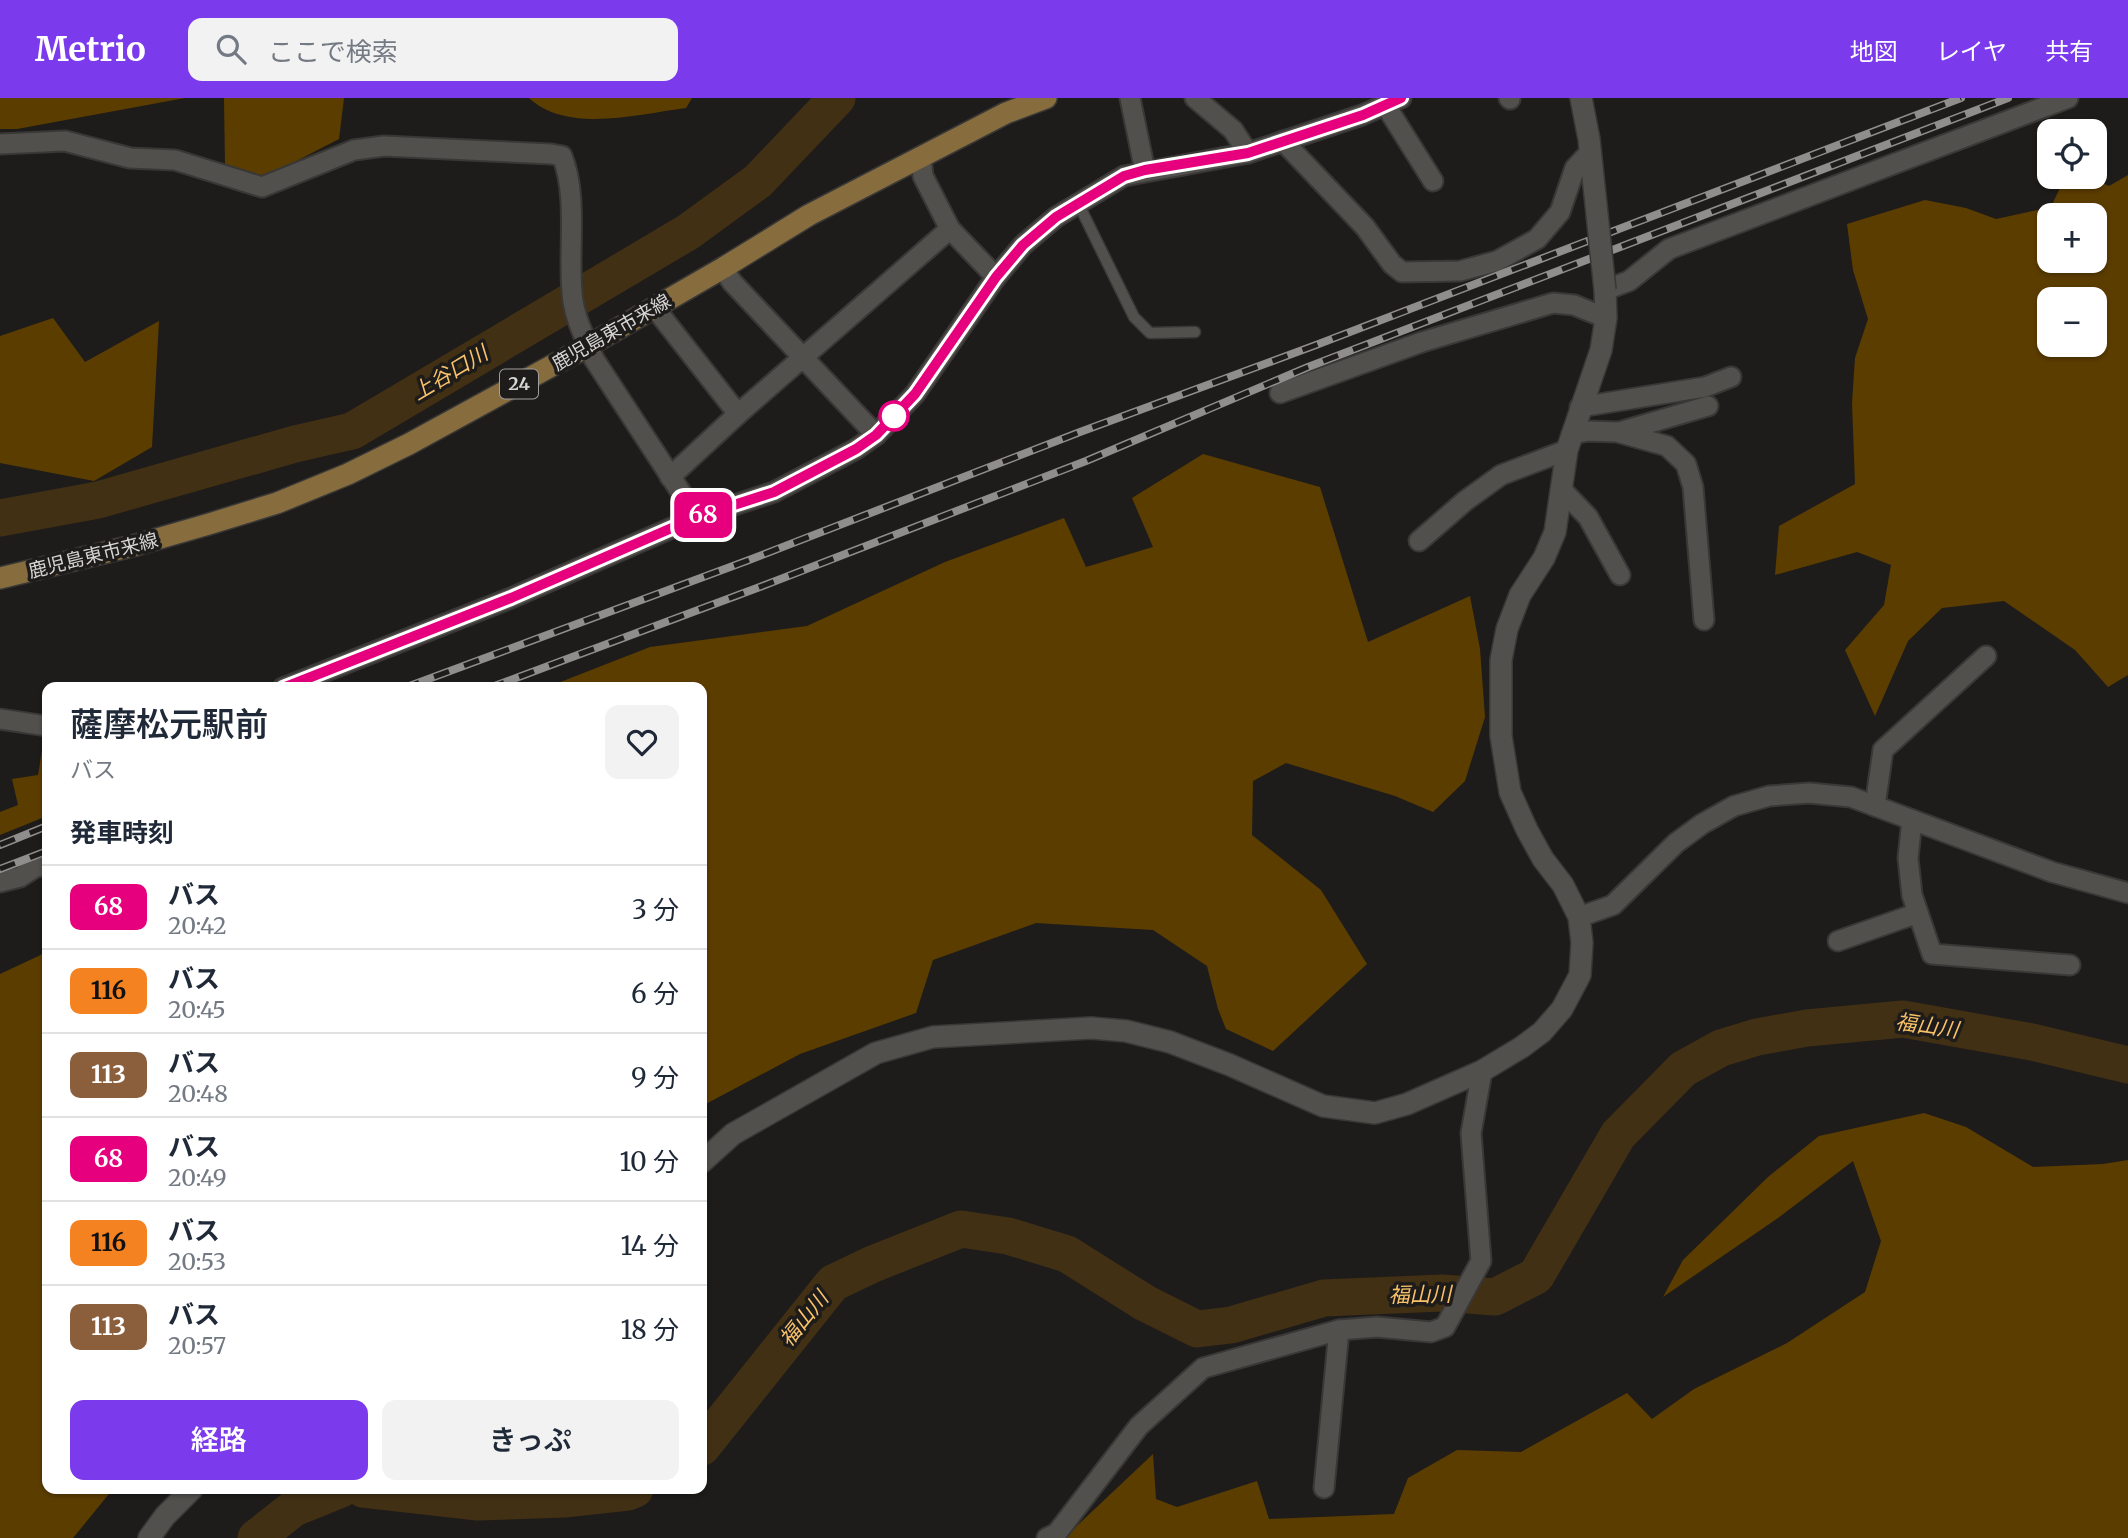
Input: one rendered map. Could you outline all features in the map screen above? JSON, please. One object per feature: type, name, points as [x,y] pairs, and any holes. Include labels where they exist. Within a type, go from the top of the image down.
[{"type":"main road","name":"鹿児島東市来線","points":[[0,578],[136,545],[277,503],[348,474],[409,444],[588,346],[810,215],[1006,113],[1046,98]]},
{"type":"street","points":[[1130,98],[1145,170]]},
{"type":"street","points":[[1195,98],[1233,130],[1248,153]]},
{"type":"street","points":[[707,1158],[733,1134],[876,1053],[933,1037],[1091,1028],[1126,1031],[1170,1042],[1323,1106],[1375,1113],[1407,1104],[1482,1071],[1542,1032],[1562,1009],[1580,975],[1582,943],[1579,917],[1563,885],[1544,859],[1516,809],[1510,792],[1499,691],[1507,629],[1520,595],[1544,558],[1555,532],[1570,442],[1601,350],[1606,318],[1590,152],[1581,98]]},
{"type":"street","points":[[1605,290],[1629,281],[1669,248],[2068,98]]},
{"type":"street","points":[[298,682],[511,598],[697,517],[774,492],[843,456],[876,435],[915,394],[996,277],[1023,245],[1056,217],[1124,176],[1248,153],[1394,102],[1433,181]]},
{"type":"street","points":[[0,144],[65,141],[130,158],[174,160],[262,187],[354,150],[384,146],[562,156],[569,180],[572,295],[588,346],[697,517]]},
{"type":"street","points":[[1283,141],[1366,227],[1392,264],[1402,272],[1460,271],[1497,261],[1537,239],[1560,212],[1575,168],[1590,152]]},
{"type":"street","points":[[920,158],[923,176],[950,229],[996,277]]},
{"type":"street","points":[[670,477],[950,229]]},
{"type":"street","points":[[723,268],[732,282],[876,435]]},
{"type":"street","points":[[1280,393],[1422,342],[1553,303],[1574,305],[1606,318]]},
{"type":"street","points":[[654,307],[738,414]]},
{"type":"street","points":[[1580,407],[1705,387],[1731,377]]},
{"type":"street","points":[[1617,432],[1708,406]]},
{"type":"street","points":[[1419,541],[1465,501],[1502,475],[1570,442],[1588,430],[1617,432],[1667,446],[1686,464],[1693,487],[1704,620]]},
{"type":"street","points":[[1563,491],[1588,517],[1620,575]]},
{"type":"street","points":[[1875,806],[1883,750],[1986,656]]},
{"type":"street","points":[[0,719],[42,725]]},
{"type":"street","points":[[1579,917],[1613,905],[1676,843],[1734,806],[1769,796],[1808,793],[1851,797],[2052,872],[2128,893]]},
{"type":"street","points":[[1912,820],[1908,858],[1912,895],[1933,954],[2070,965]]},
{"type":"street","points":[[0,882],[20,877],[42,866]]},
{"type":"street","points":[[1838,941],[1918,913]]},
{"type":"street","points":[[1047,1538],[1057,1533],[1139,1426],[1203,1368],[1339,1330],[1377,1327],[1431,1332],[1445,1327],[1481,1261],[1471,1133],[1482,1071]]},
{"type":"street","points":[[1324,1488],[1339,1330]]},
{"type":"street","points":[[149,1538],[165,1516],[187,1494]]},
{"type":"lane","points":[[1078,203],[1134,317],[1150,333],[1195,332]]},
{"type":"shaded area","points":[[0,98],[185,98],[17,129],[0,129]]},
{"type":"shaded area","points":[[224,98],[344,98],[339,139],[246,187],[225,165]]},
{"type":"shaded area","points":[[529,98],[692,98],[686,108],[626,117],[583,119],[563,116],[545,109]]},
{"type":"shaded area","points":[[2128,175],[2128,675],[2108,687],[2075,650],[2004,601],[1942,608],[1908,641],[1875,716],[1845,650],[1884,605],[1891,565],[1857,552],[1775,575],[1779,526],[1855,484],[1852,403],[1855,358],[1868,319],[1853,270],[1847,224],[1925,200],[1966,208],[1996,219],[2037,210],[2037,273],[2107,273],[2107,203],[2053,203],[2059,189],[2107,189],[2107,185]]},
{"type":"shaded area","points":[[53,318],[85,362],[159,321],[152,447],[94,481],[0,463],[0,336]]},
{"type":"shaded area","points":[[1203,454],[1320,487],[1368,642],[1470,596],[1480,649],[1485,717],[1465,781],[1433,812],[1395,796],[1286,763],[1253,781],[1252,835],[1321,890],[1367,964],[1273,1051],[1226,1029],[1207,966],[1153,930],[1036,923],[933,960],[916,1013],[800,1054],[707,1103],[707,682],[560,682],[650,647],[807,626],[945,562],[1064,518],[1086,567],[1153,547],[1132,498]]},
{"type":"shaded area","points":[[42,750],[42,818],[0,835],[0,812],[18,805],[12,779],[38,775]]},
{"type":"shaded area","points":[[42,954],[42,1494],[109,1494],[73,1538],[0,1538],[0,974]]},
{"type":"shaded area","points":[[1924,1113],[1966,1127],[2033,1167],[2103,1164],[2128,1160],[2128,1538],[1064,1538],[1153,1454],[1156,1499],[1177,1507],[1257,1481],[1269,1519],[1394,1514],[1408,1478],[1457,1450],[1521,1452],[1627,1393],[1652,1419],[1694,1389],[1787,1343],[1865,1292],[1881,1241],[1853,1161],[1778,1218],[1663,1297],[1683,1260],[1768,1177],[1819,1136]]},
{"type":"waterway","name":"上谷口川","points":[[0,518],[98,500],[295,444],[352,431],[688,232],[758,181],[837,98]]},
{"type":"waterway","name":"福山川","points":[[707,1441],[833,1283],[961,1229],[1008,1236],[1067,1254],[1145,1303],[1197,1329],[1231,1325],[1324,1298],[1442,1293],[1495,1297],[1536,1276],[1618,1135],[1683,1069],[1721,1048],[1757,1037],[1807,1028],[1903,1019],[2032,1042],[2128,1065]]},
{"type":"waterway","name":"福山川","points":[[256,1538],[294,1508],[329,1494]]},
{"type":"waterway","name":"福山川","points":[[407,1494],[478,1502],[564,1499],[610,1494]]},
{"type":"railway","points":[[420,682],[749,560],[1961,98]]},
{"type":"railway","points":[[505,682],[1086,461],[1308,367],[2008,98]]},
{"type":"railway","points":[[0,845],[42,828]]},
{"type":"railway","points":[[0,869],[42,853]]},
{"type":"bus line","name":"68","points":[[298,682],[511,598],[697,517],[774,492],[856,449],[876,435],[915,394],[996,277],[1023,245],[1056,217],[1124,176],[1248,153],[1386,107],[1401,98]]}]
